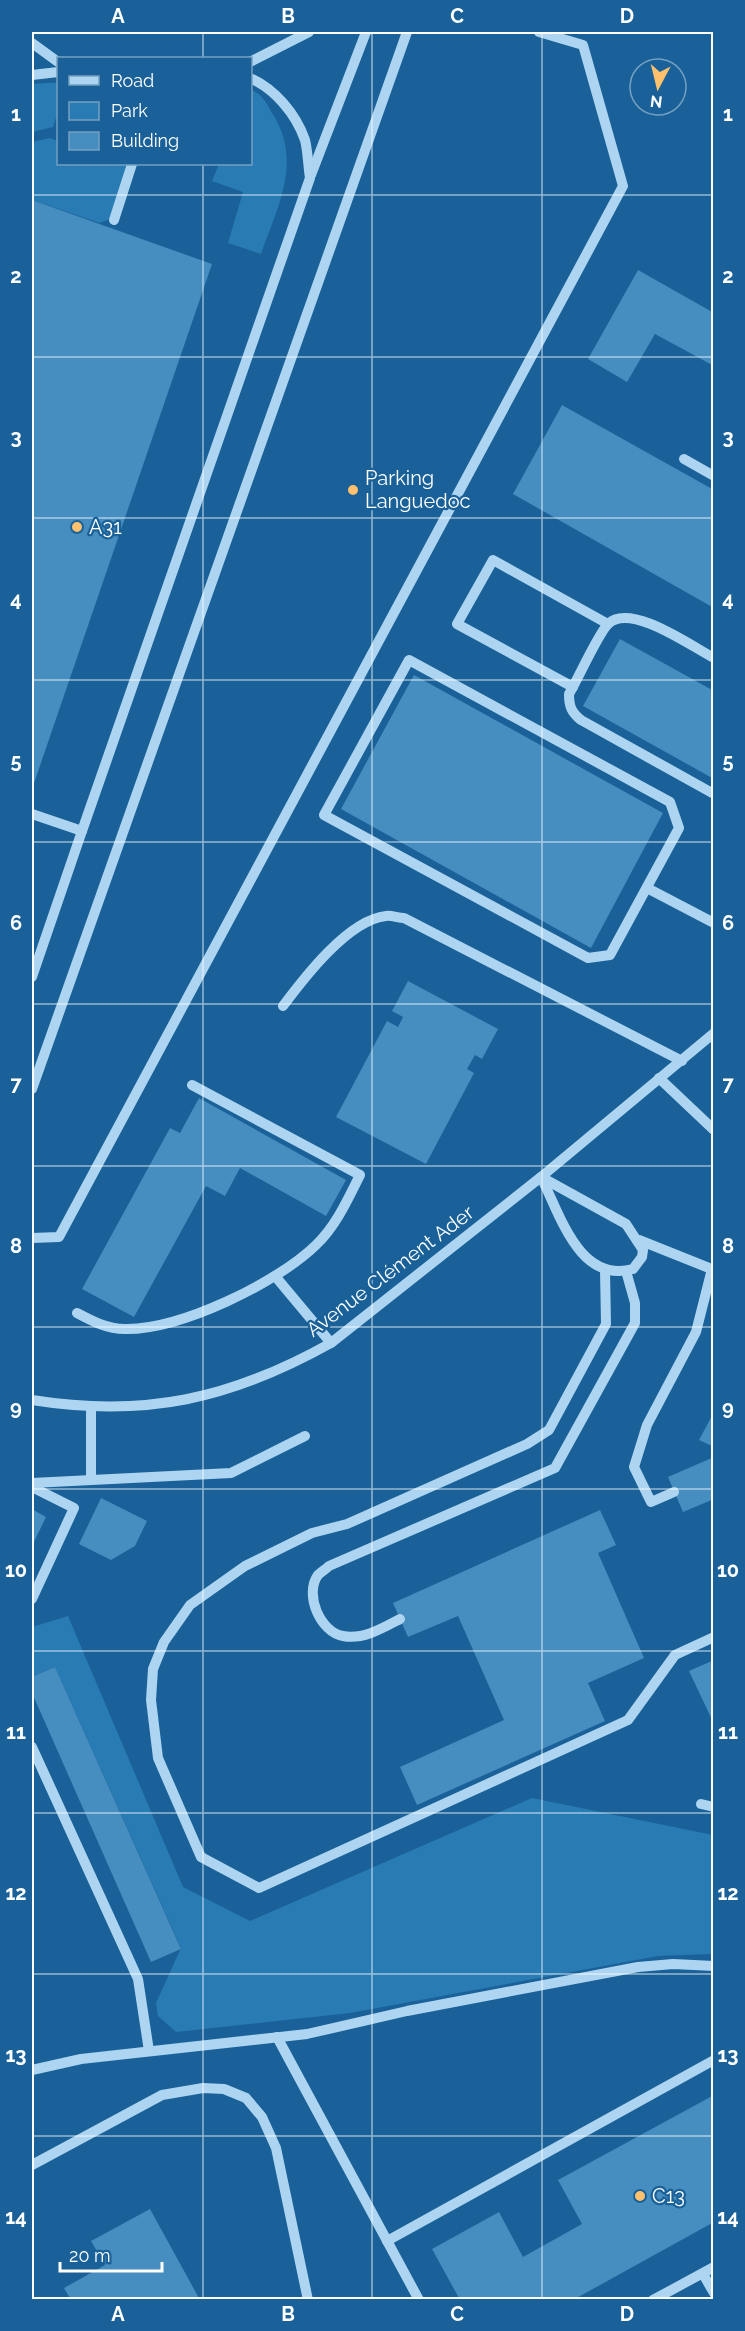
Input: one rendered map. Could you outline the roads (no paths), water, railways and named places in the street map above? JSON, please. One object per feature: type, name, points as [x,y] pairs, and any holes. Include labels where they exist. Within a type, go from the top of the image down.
[{"type":"street","points":[[252,61],[309,32]]},
{"type":"street","points":[[32,977],[310,178],[366,32]]},
{"type":"street","points":[[32,1089],[407,32]]},
{"type":"street","points":[[32,1238],[59,1237],[623,186],[584,45],[539,32]]},
{"type":"street","points":[[32,43],[57,61]]},
{"type":"street","points":[[32,75],[57,72]]},
{"type":"street","points":[[252,79],[262,83],[286,106],[305,140],[310,178]]},
{"type":"street","points":[[114,220],[132,165]]},
{"type":"street","points":[[684,459],[714,476]]},
{"type":"street","points":[[573,687],[457,624],[493,560],[608,624]]},
{"type":"street","points":[[714,658],[637,617],[621,618],[608,624],[569,694],[570,709],[581,720],[714,794]]},
{"type":"street","points":[[409,660],[670,802],[680,828],[647,888],[610,955],[588,958],[324,815],[409,660]]},
{"type":"street","points":[[32,814],[82,831]]},
{"type":"street","points":[[647,888],[714,923]]},
{"type":"street","points":[[283,1006],[317,963],[370,921],[387,916],[404,918],[682,1061]]},
{"type":"street","name":"Avenue Clément Ader","points":[[32,1400],[91,1407],[170,1404],[218,1393],[266,1375],[331,1343],[541,1177],[714,1033]]},
{"type":"street","points":[[659,1078],[714,1130]]},
{"type":"street","points":[[77,1313],[96,1323],[124,1329],[164,1324],[216,1306],[275,1276],[318,1244],[337,1218],[360,1175],[192,1085]]},
{"type":"street","points":[[541,1177],[626,1224],[639,1240],[643,1250],[642,1257],[633,1269],[605,1270],[582,1255],[541,1177]]},
{"type":"street","points":[[639,1240],[713,1269],[696,1332],[647,1425],[634,1467],[651,1502],[674,1492]]},
{"type":"street","points":[[605,1270],[606,1324],[549,1430],[527,1444],[379,1510],[292,1542],[245,1566],[190,1605],[164,1642],[153,1669],[151,1700],[158,1758],[201,1857],[259,1888],[628,1720],[675,1655],[714,1637]]},
{"type":"street","points":[[400,1619],[364,1635],[354,1637],[335,1634],[323,1621],[313,1599],[318,1576],[329,1566],[555,1468],[635,1323],[635,1303],[626,1271]]},
{"type":"street","points":[[275,1276],[331,1343]]},
{"type":"street","points":[[91,1407],[91,1480]]},
{"type":"street","points":[[32,1485],[231,1473],[305,1436]]},
{"type":"street","points":[[32,1485],[74,1508],[32,1599]]},
{"type":"street","points":[[32,1747],[138,1979],[149,2051]]},
{"type":"street","points":[[701,1804],[714,1806]]},
{"type":"street","points":[[32,2070],[81,2059],[307,2034],[407,2011],[638,1967],[673,1964],[714,1966]]},
{"type":"street","points":[[277,2037],[419,2300]]},
{"type":"street","points":[[387,2241],[714,2060]]},
{"type":"street","points":[[32,2165],[162,2095],[203,2088],[234,2092],[254,2107],[271,2133],[308,2300]]},
{"type":"street","points":[[653,2300],[714,2267]]},
{"type":"street","points":[[702,2274],[714,2293]]},
{"type":"place","name":"Parking Languedoc","points":[[353,490]]},
{"type":"place","name":"A31","points":[[77,527]]},
{"type":"place","name":"C13","points":[[640,2196]]}]
